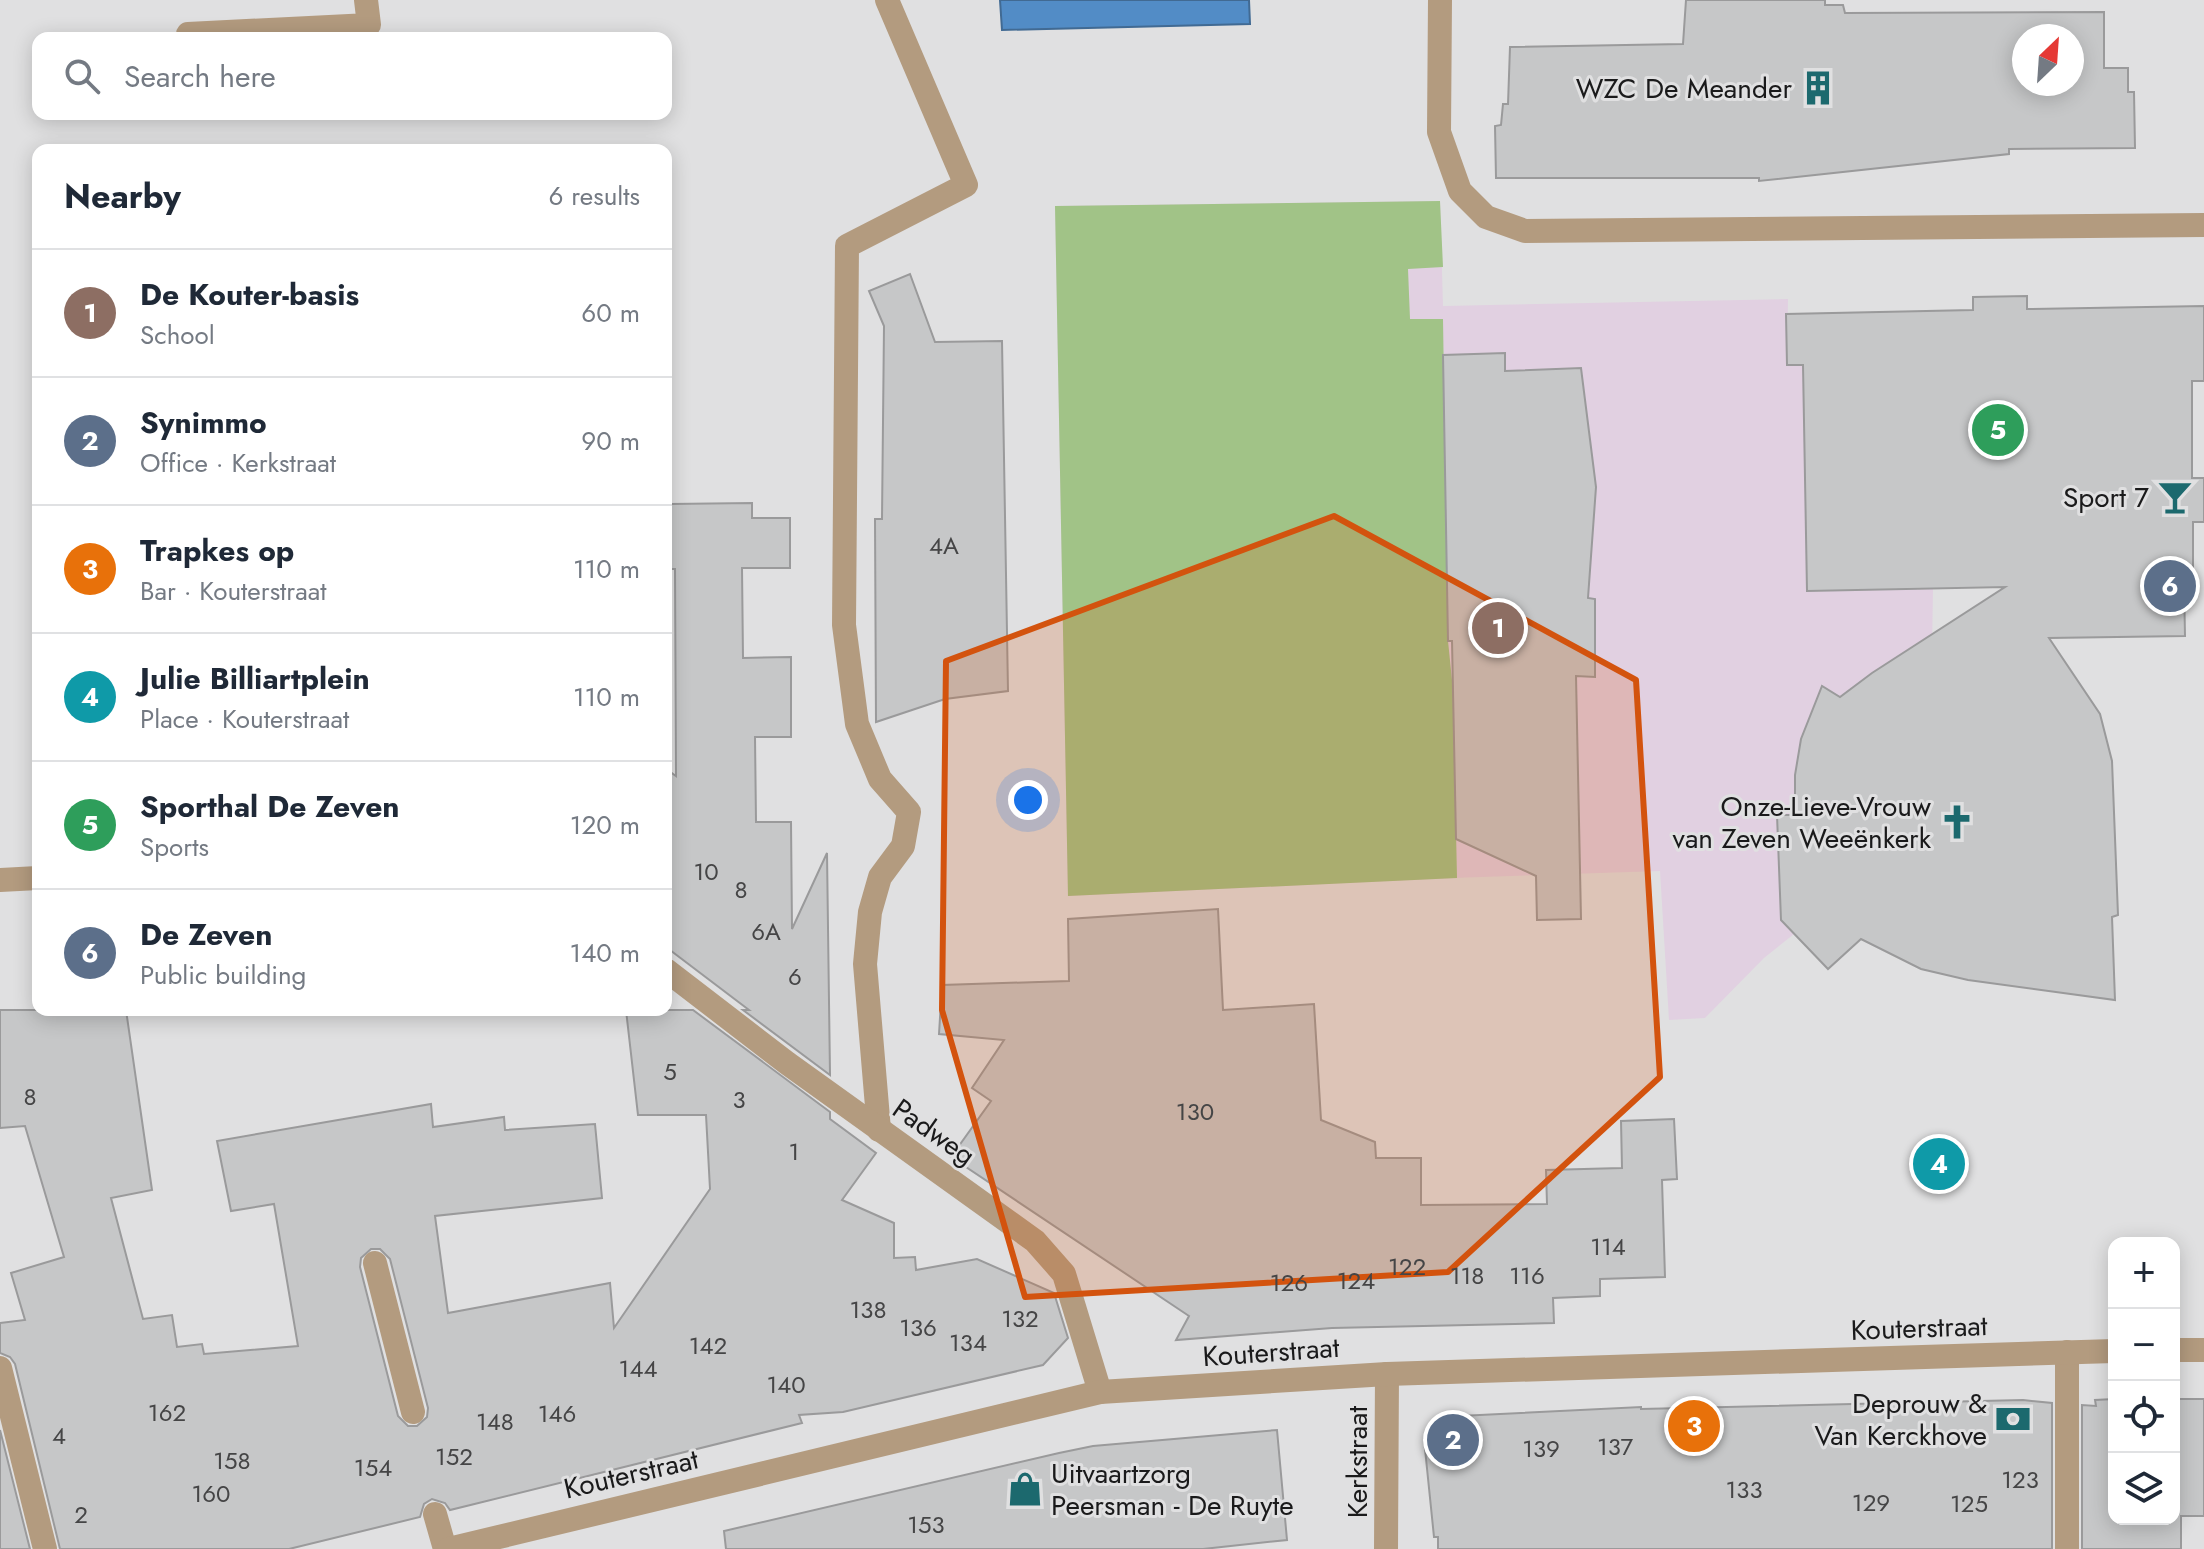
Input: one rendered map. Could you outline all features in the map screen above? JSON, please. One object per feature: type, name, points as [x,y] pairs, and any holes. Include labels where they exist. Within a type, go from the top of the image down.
[{"type":"street","points":[[228,32],[369,25],[366,0]]},
{"type":"street","points":[[879,1130],[866,951],[870,912],[880,877],[903,846],[909,812],[880,779],[857,724],[844,625],[847,246],[966,185],[887,0]]},
{"type":"street","points":[[1440,0],[1439,132],[1460,191],[1486,217],[1525,231],[2204,225]]},
{"type":"street","points":[[0,880],[32,878]]},
{"type":"street","name":"Padweg","points":[[672,975],[879,1130],[1035,1241],[1064,1274],[1100,1392]]},
{"type":"street","points":[[375,1263],[413,1412]]},
{"type":"street","points":[[2180,1350],[2204,1350]]},
{"type":"street","name":"Kouterstraat","points":[[447,1549],[1100,1392],[1387,1374],[2108,1351]]},
{"type":"street","points":[[2067,1352],[2067,1549]]},
{"type":"street","points":[[0,1368],[45,1549]]},
{"type":"street","name":"Kerkstraat","points":[[1386,1549],[1387,1374]]},
{"type":"street","points":[[435,1514],[447,1549]]},
{"type":"highlighted area","points":[[1334,516],[1636,680],[1660,1077],[1448,1272],[1025,1297],[942,1010],[946,661]]},
{"type":"shaded area","points":[[1440,201],[1443,306],[1788,299],[1787,365],[1803,365],[1807,590],[1933,589],[1932,650],[1886,664],[1859,682],[1843,700],[1824,687],[1816,699],[1801,739],[1795,778],[1794,934],[1764,958],[1705,1018],[1669,1020],[1660,871],[1068,896],[1055,206]]},
{"type":"green space","points":[[1440,201],[1443,267],[1408,269],[1410,319],[1443,319],[1448,641],[1453,690],[1457,878],[1068,896],[1055,206]]},
{"type":"water","points":[[1000,0],[1249,0],[1250,24],[1002,30]]},
{"type":"building","name":"WZC De Meander","points":[[1686,0],[1825,0],[1825,5],[1843,5],[1845,13],[2104,12],[2104,68],[2128,68],[2128,92],[2134,92],[2135,148],[2009,149],[2009,154],[1759,181],[1759,178],[1496,178],[1495,126],[1501,125],[1503,104],[1508,104],[1510,47],[1683,44]]},
{"type":"building","points":[[910,274],[935,342],[1002,341],[1008,691],[945,699],[876,722],[875,519],[882,519],[884,326],[869,291]]},
{"type":"building","points":[[2027,296],[2027,309],[2204,306],[2204,381],[2192,381],[2192,478],[2204,478],[2204,522],[2193,522],[2193,582],[2184,582],[2185,636],[2049,638],[2100,714],[2112,761],[2118,915],[2112,917],[2115,1000],[1968,980],[1921,969],[1861,939],[1828,969],[1781,920],[1777,815],[1795,815],[1795,775],[1801,739],[1822,686],[1840,697],[2005,587],[1807,591],[1803,365],[1787,365],[1786,314],[1973,310],[1973,297]]},
{"type":"building","points":[[1505,353],[1505,371],[1581,368],[1596,487],[1588,598],[1595,599],[1595,677],[1576,676],[1581,919],[1537,920],[1536,876],[1456,839],[1452,641],[1448,641],[1443,355]]},
{"type":"building","points":[[752,503],[752,518],[790,518],[790,568],[742,568],[743,658],[791,657],[791,737],[755,737],[756,822],[791,822],[792,929],[827,853],[830,1075],[672,952],[672,773],[676,776],[672,504]]},
{"type":"building","points":[[1218,909],[1223,1010],[1314,1004],[1321,1120],[1375,1142],[1376,1158],[1421,1158],[1421,1205],[1547,1204],[1546,1170],[1622,1168],[1621,1121],[1674,1119],[1677,1179],[1662,1180],[1665,1277],[1600,1279],[1600,1296],[1553,1298],[1554,1323],[1332,1328],[1176,1340],[1189,1316],[951,1157],[991,1101],[972,1088],[1004,1040],[939,1034],[942,985],[1069,981],[1068,919]]},
{"type":"building","points":[[0,1010],[32,1010],[32,1016],[127,1016],[152,1190],[111,1198],[143,1319],[172,1315],[177,1347],[202,1344],[204,1354],[298,1346],[274,1204],[231,1211],[217,1141],[431,1104],[433,1127],[504,1117],[505,1130],[595,1124],[602,1198],[435,1216],[448,1313],[610,1283],[614,1328],[710,1189],[706,1115],[638,1115],[627,1016],[672,1016],[672,1010],[693,1010],[830,1112],[830,1119],[876,1153],[842,1200],[894,1223],[894,1258],[915,1257],[916,1270],[977,1259],[1054,1293],[1068,1338],[1043,1365],[843,1412],[799,1415],[802,1423],[450,1510],[445,1503],[432,1499],[424,1504],[420,1517],[289,1549],[60,1549],[15,1364],[10,1357],[0,1353],[0,1323],[25,1320],[11,1273],[64,1257],[25,1126],[0,1128]],"holes":[[[371,1249],[380,1249],[390,1259],[428,1408],[427,1417],[417,1426],[408,1426],[398,1416],[360,1267],[361,1258]]]},
{"type":"building","points":[[2108,1399],[2108,1525],[2180,1525],[2180,1399],[2204,1399],[2204,1516],[2181,1516],[2181,1549],[2082,1549],[2082,1405],[2096,1406],[2095,1400]]},
{"type":"building","points":[[2023,1400],[2052,1403],[2052,1549],[1438,1549],[1438,1537],[1434,1537],[1424,1439],[1439,1417],[1641,1407]]},
{"type":"building","points":[[0,1430],[30,1549],[0,1549]]},
{"type":"building","points":[[1277,1430],[1287,1540],[1203,1549],[726,1549],[724,1531],[1059,1453],[1093,1446]]},
{"type":"place","name":"WZC De Meander","points":[[1818,88]]},
{"type":"place","name":"Sporthal De Zeven","points":[[1998,430]]},
{"type":"place","name":"Sport 7","points":[[2175,497]]},
{"type":"place","name":"De Zeven","points":[[2170,586]]},
{"type":"place","name":"De Kouter-basis","points":[[1498,628]]},
{"type":"place","name":"Onze-Lieve-Vrouw van Zeven Weeënkerk","points":[[1957,822]]},
{"type":"place","name":"Julie Billiartplein","points":[[1939,1164]]},
{"type":"place","name":"Deprouw & Van Kerckhove","points":[[2013,1419]]},
{"type":"place","name":"Trapkes op","points":[[1694,1426]]},
{"type":"place","name":"Synimmo","points":[[1453,1440]]},
{"type":"place","name":"Uitvaartzorg Peersman - De Ruyte","points":[[1025,1489]]}]
